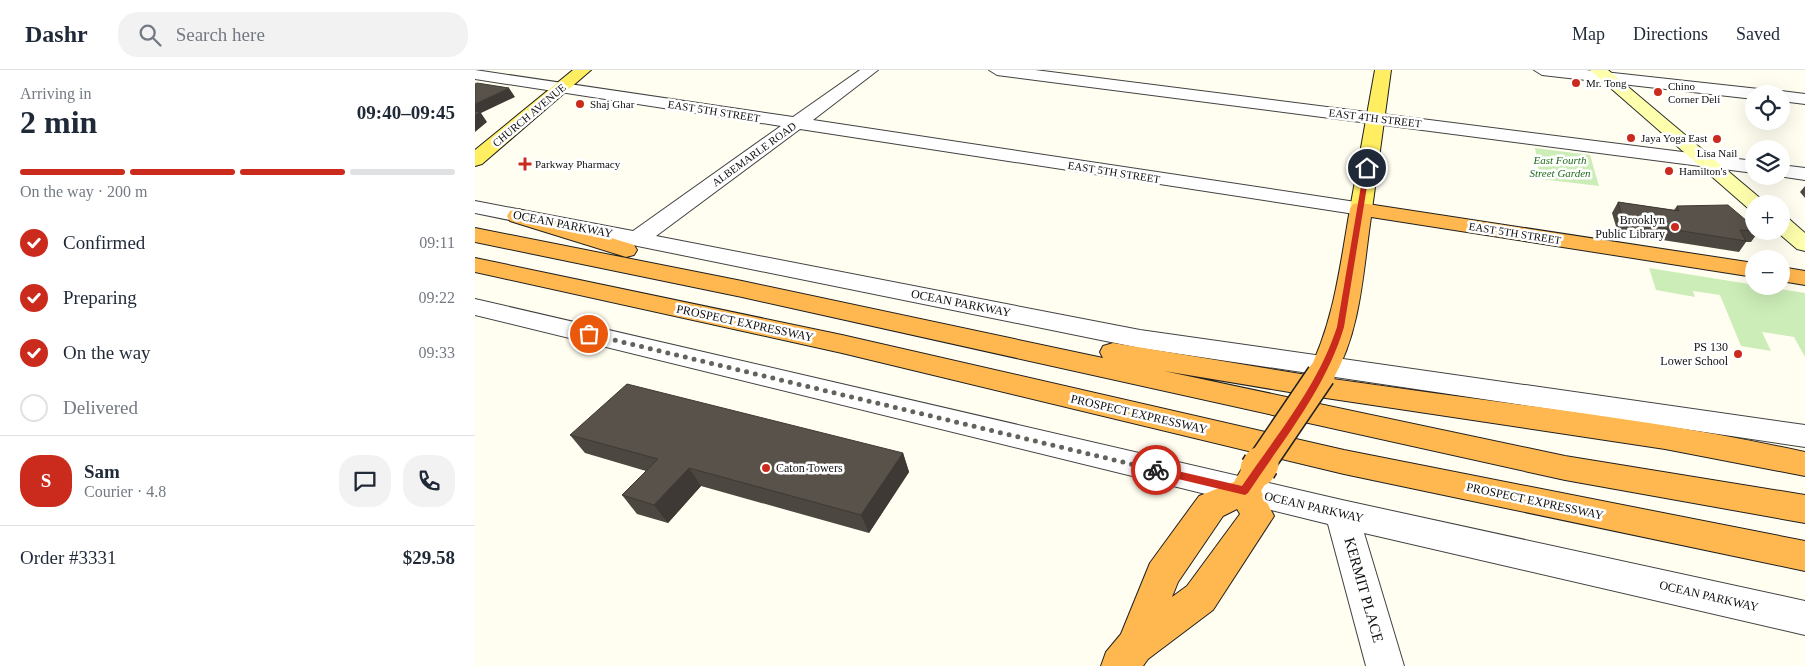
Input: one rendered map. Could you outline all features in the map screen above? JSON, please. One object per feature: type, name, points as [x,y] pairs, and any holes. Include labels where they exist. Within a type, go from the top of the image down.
[{"type":"highway","name":"EAST 5TH STREET","points":[[1361,210],[1745,269]]},
{"type":"highway","points":[[1127,656],[1200,598],[1257,516],[1251,480],[1324,370],[1340,327],[1361,210]]},
{"type":"highway","points":[[518,216],[623,249],[718,272],[742,289]]},
{"type":"highway","points":[[475,235],[742,289],[1015,350],[1565,468],[1805,509]]},
{"type":"highway","name":"PROSPECT EXPRESSWAY","points":[[475,264],[842,344],[1344,462],[1800,556]]},
{"type":"highway","points":[[1790,276],[1805,278]]},
{"type":"highway","points":[[1015,350],[1098,350],[1242,376],[1588,426],[1737,450],[1805,464]]},
{"type":"main road","name":"CHURCH AVENUE","points":[[475,160],[583,70]]},
{"type":"main road","points":[[1361,210],[1383,70]]},
{"type":"main road","points":[[1602,74],[1746,195]]},
{"type":"main road","points":[[1790,232],[1805,244]]},
{"type":"street","name":"ALBEMARLE ROAD","points":[[637,239],[871,70]]},
{"type":"street","name":"EAST 4TH STREET","points":[[997,70],[1745,166]]},
{"type":"street","points":[[1543,70],[1602,74],[1745,92]]},
{"type":"street","name":"EAST 5TH STREET","points":[[475,74],[1361,210]]},
{"type":"street","points":[[1790,97],[1805,99]]},
{"type":"street","points":[[1790,172],[1805,174]]},
{"type":"street","name":"OCEAN PARKWAY","points":[[475,207],[1140,338],[1324,370],[1805,436]]},
{"type":"street","name":"OCEAN PARKWAY","points":[[475,307],[1251,480],[1342,514],[1805,618]]},
{"type":"street","name":"KERMIT PLACE","points":[[1342,514],[1385,666]]},
{"type":"green space","name":"East Fourth Street Garden","points":[[1535,148],[1590,155],[1599,186],[1540,179]]},
{"type":"green space","points":[[1649,268],[1745,283],[1745,295],[1790,295],[1790,291],[1805,293],[1805,357],[1794,337],[1762,332],[1771,351],[1741,346],[1720,295],[1693,291],[1695,297],[1656,290]]},
{"type":"building","points":[[475,84],[509,88],[475,104]]},
{"type":"building","points":[[1618,202],[1679,211],[1677,206],[1728,205],[1745,219],[1745,230],[1740,230],[1746,241],[1624,222]]},
{"type":"building","name":"Caton Towers","points":[[627,384],[903,453],[861,515],[689,468],[654,505],[622,495],[658,459],[570,435]]},
{"type":"way so far","points":[[589,334],[1156,470]]},
{"type":"place","name":"Mr. Tong","points":[[1576,83]]},
{"type":"place","name":"Chino Corner Deli","points":[[1658,92]]},
{"type":"place","name":"Shaj Ghar","points":[[580,104]]},
{"type":"place","name":"Jaya Yoga East","points":[[1631,138]]},
{"type":"place","name":"Lisa Nail","points":[[1717,139]]},
{"type":"place","name":"Parkway Pharmacy","points":[[525,164]]},
{"type":"place","name":"Hamilton's","points":[[1669,171]]},
{"type":"place","name":"Brooklyn Public Library","points":[[1675,227]]},
{"type":"place","name":"PS 130 Lower School","points":[[1738,354]]},
{"type":"place","name":"Caton Towers","points":[[766,468]]},
{"type":"route","points":[[1156,470],[1245,491],[1321,375],[1333,352],[1340,327],[1367,168]]}]
